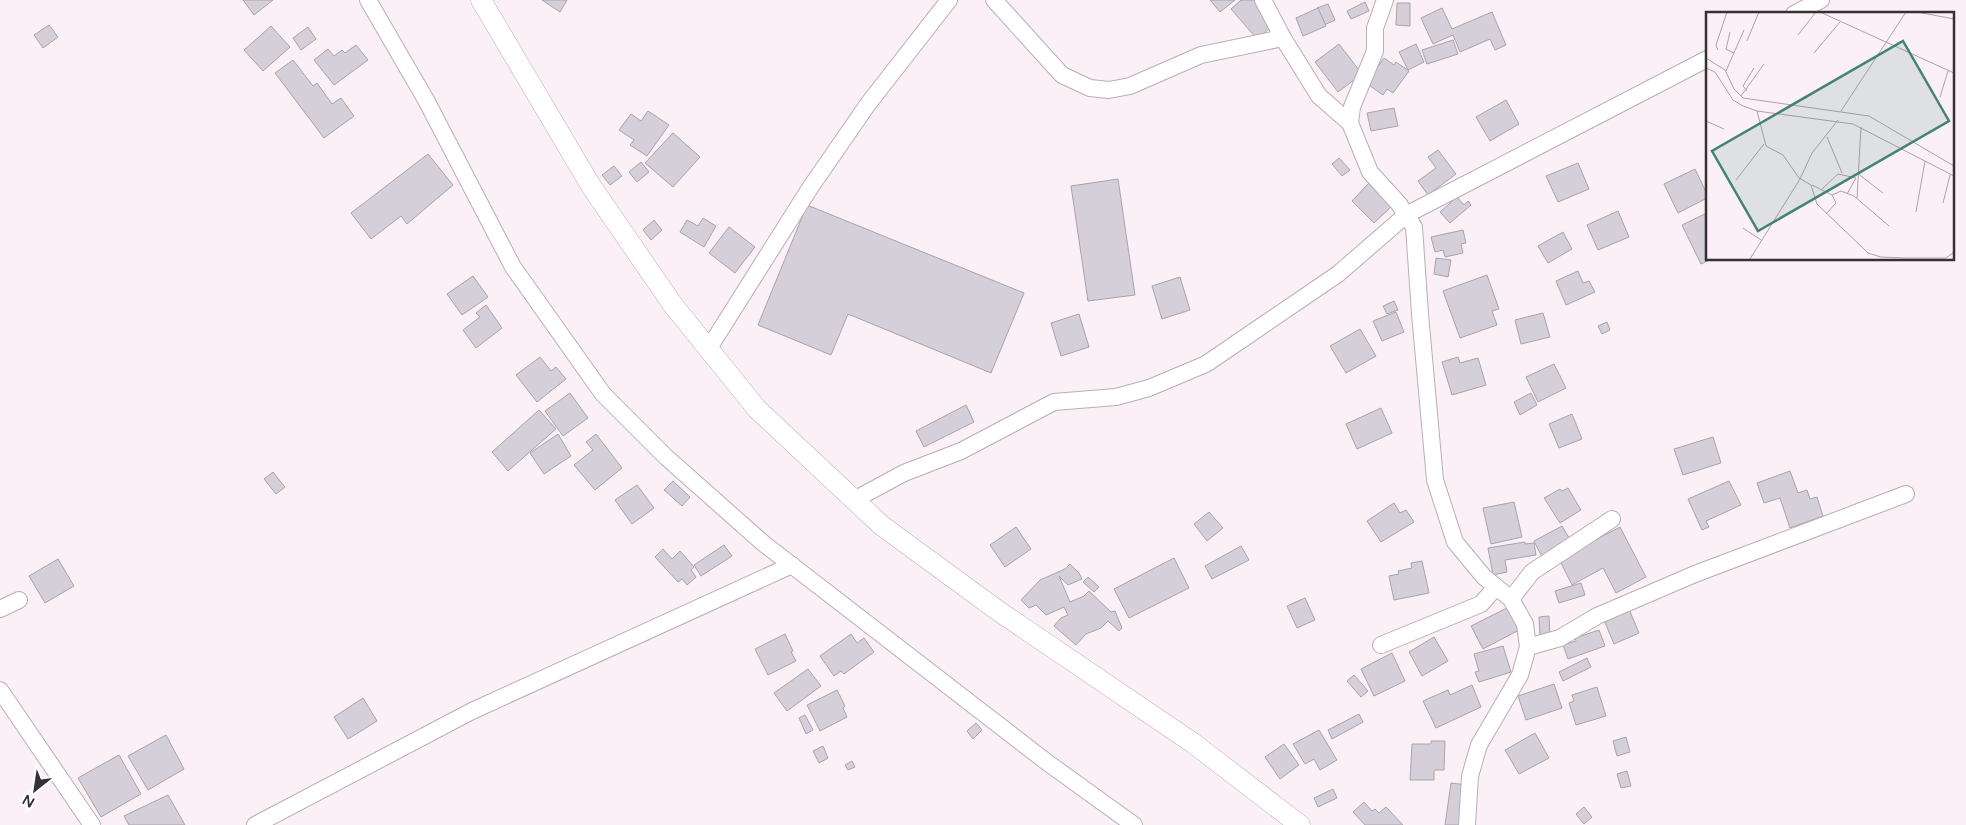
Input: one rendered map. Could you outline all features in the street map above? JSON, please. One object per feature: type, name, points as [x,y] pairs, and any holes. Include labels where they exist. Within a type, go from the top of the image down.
[{"type":"street","points":[[368,0],[426,100],[513,267],[603,394],[666,457],[763,543],[1048,763],[1134,825]]},
{"type":"street","points":[[481,0],[591,186],[673,305],[757,409],[880,525],[989,605],[1193,743],[1300,825]]},
{"type":"street","points":[[994,0],[1062,75],[1090,88],[1109,90],[1130,86],[1201,55],[1283,38]]},
{"type":"street","points":[[1264,0],[1283,38],[1318,96],[1350,123],[1370,172],[1399,204],[1414,227],[1435,480],[1455,542],[1484,577],[1511,599],[1525,624],[1528,647],[1520,675],[1479,745],[1470,776],[1467,825]]},
{"type":"street","points":[[1350,123],[1352,106],[1375,51],[1375,28],[1385,0]]},
{"type":"street","points":[[1798,12],[1820,0]]},
{"type":"street","points":[[709,348],[815,180],[942,3]]},
{"type":"street","points":[[854,500],[904,473],[961,451],[1054,402],[1116,397],[1149,388],[1206,364],[1338,274],[1406,215],[1706,60]]},
{"type":"street","points":[[1528,647],[1560,638],[1596,616],[1696,574],[1906,494]]},
{"type":"street","points":[[1511,599],[1532,572],[1612,519]]},
{"type":"street","points":[[255,825],[472,711],[792,565]]},
{"type":"street","points":[[1381,645],[1481,604],[1496,587]]},
{"type":"street","points":[[0,609],[19,600]]},
{"type":"street","points":[[0,690],[92,825]]},
{"type":"building","points":[[243,0],[273,0],[254,15]]},
{"type":"building","points":[[542,0],[567,0],[560,12]]},
{"type":"building","points":[[1210,0],[1235,0],[1220,12]]},
{"type":"building","points":[[1241,0],[1256,0],[1276,23],[1257,39],[1231,9]]},
{"type":"building","points":[[1365,2],[1369,11],[1351,19],[1347,11]]},
{"type":"building","points":[[1397,3],[1410,3],[1410,26],[1396,25]]},
{"type":"building","points":[[1328,4],[1335,20],[1324,25],[1317,8]]},
{"type":"building","points":[[1318,8],[1326,26],[1303,36],[1296,18]]},
{"type":"building","points":[[1442,8],[1452,29],[1492,12],[1506,45],[1495,50],[1490,39],[1460,52],[1453,35],[1433,44],[1421,18]]},
{"type":"building","points":[[49,25],[58,37],[43,48],[34,35]]},
{"type":"building","points":[[271,26],[290,47],[263,71],[244,50]]},
{"type":"building","points":[[308,27],[316,39],[301,50],[293,38]]},
{"type":"building","points":[[1453,40],[1458,54],[1427,64],[1422,50]]},
{"type":"building","points":[[1339,44],[1362,74],[1338,92],[1315,62]]},
{"type":"building","points":[[1416,44],[1424,62],[1408,70],[1399,52]]},
{"type":"building","points":[[356,45],[368,60],[334,85],[314,60],[328,49],[334,56],[342,50],[345,53]]},
{"type":"building","points":[[1384,58],[1394,65],[1396,62],[1409,71],[1393,93],[1387,89],[1383,95],[1366,83]]},
{"type":"building","points":[[293,60],[313,86],[317,83],[332,104],[341,98],[354,116],[324,138],[275,73]]},
{"type":"building","points":[[1506,100],[1519,124],[1490,141],[1476,117]]},
{"type":"building","points":[[1394,108],[1398,126],[1371,131],[1367,113]]},
{"type":"building","points":[[648,111],[669,125],[647,156],[630,145],[634,140],[619,130],[631,114],[641,121]]},
{"type":"building","points":[[673,133],[700,157],[673,187],[645,163]]},
{"type":"building","points":[[1438,150],[1456,174],[1428,195],[1418,181],[1436,168],[1428,157]]},
{"type":"building","points":[[428,154],[453,185],[407,224],[401,216],[371,239],[351,213]]},
{"type":"building","points":[[1339,158],[1350,170],[1342,176],[1332,164]]},
{"type":"building","points":[[641,162],[649,172],[637,182],[629,172]]},
{"type":"building","points":[[1578,163],[1589,189],[1558,202],[1546,176]]},
{"type":"building","points":[[614,166],[622,176],[610,185],[602,175]]},
{"type":"building","points":[[1695,169],[1706,192],[1706,199],[1678,213],[1664,184]]},
{"type":"building","points":[[1118,179],[1135,295],[1088,301],[1071,186]]},
{"type":"building","points":[[1369,183],[1392,206],[1374,223],[1352,201]]},
{"type":"building","points":[[1457,197],[1464,205],[1468,201],[1471,205],[1450,223],[1440,212]]},
{"type":"building","points":[[807,205],[1024,293],[991,373],[848,314],[831,355],[758,325]]},
{"type":"building","points":[[1618,211],[1629,237],[1598,250],[1587,225]]},
{"type":"building","points":[[1706,213],[1706,260],[1710,260],[1701,264],[1682,225]]},
{"type":"building","points":[[703,218],[716,226],[704,247],[680,232],[687,220],[698,226]]},
{"type":"building","points":[[654,220],[662,230],[651,240],[643,230]]},
{"type":"building","points":[[729,227],[755,247],[735,273],[709,253]]},
{"type":"building","points":[[1463,230],[1466,243],[1461,244],[1463,253],[1445,257],[1443,250],[1435,252],[1431,237]]},
{"type":"building","points":[[1563,232],[1572,249],[1548,263],[1538,246]]},
{"type":"building","points":[[1436,258],[1451,260],[1448,277],[1434,274]]},
{"type":"building","points":[[1578,271],[1583,283],[1589,281],[1595,292],[1566,305],[1556,281]]},
{"type":"building","points":[[1487,275],[1499,309],[1492,311],[1497,325],[1460,338],[1443,291]]},
{"type":"building","points":[[473,276],[488,297],[462,315],[447,294]]},
{"type":"building","points":[[1180,277],[1190,310],[1162,319],[1152,286]]},
{"type":"building","points":[[1394,301],[1398,310],[1387,314],[1383,306]]},
{"type":"building","points":[[486,305],[502,328],[476,348],[463,330],[480,317],[476,313]]},
{"type":"building","points":[[1396,312],[1404,332],[1382,341],[1373,321]]},
{"type":"building","points":[[1543,313],[1550,337],[1521,344],[1515,320]]},
{"type":"building","points":[[1079,314],[1089,347],[1061,356],[1051,323]]},
{"type":"building","points":[[1607,322],[1610,330],[1602,334],[1598,326]]},
{"type":"building","points":[[1360,329],[1376,356],[1346,373],[1330,346]]},
{"type":"building","points":[[540,357],[551,371],[556,367],[566,379],[537,402],[516,375]]},
{"type":"building","points":[[1458,357],[1460,363],[1478,358],[1486,385],[1452,395],[1442,362]]},
{"type":"building","points":[[1554,364],[1566,388],[1538,402],[1526,377]]},
{"type":"building","points":[[570,393],[588,418],[563,436],[545,411]]},
{"type":"building","points":[[1531,393],[1537,405],[1520,415],[1514,402]]},
{"type":"building","points":[[966,405],[974,422],[924,447],[916,431]]},
{"type":"building","points":[[1381,408],[1392,433],[1357,449],[1346,424]]},
{"type":"building","points":[[539,410],[556,429],[508,471],[492,452]]},
{"type":"building","points":[[1572,414],[1582,439],[1559,448],[1549,424]]},
{"type":"building","points":[[558,434],[571,456],[544,474],[530,453]]},
{"type":"building","points":[[596,434],[622,468],[595,490],[574,465],[593,450],[586,442]]},
{"type":"building","points":[[1713,437],[1721,463],[1683,475],[1674,449]]},
{"type":"building","points":[[1790,471],[1798,493],[1807,490],[1810,499],[1817,497],[1823,516],[1790,528],[1780,498],[1764,503],[1757,483]]},
{"type":"building","points":[[273,472],[285,487],[276,494],[264,479]]},
{"type":"building","points":[[673,481],[690,497],[682,506],[664,490]]},
{"type":"building","points":[[1729,481],[1741,505],[1706,521],[1709,527],[1702,530],[1688,499]]},
{"type":"building","points":[[637,485],[654,508],[632,524],[615,500]]},
{"type":"building","points":[[1568,488],[1581,510],[1560,523],[1544,498],[1560,489],[1562,491]]},
{"type":"building","points":[[1514,502],[1522,537],[1491,544],[1483,508]]},
{"type":"building","points":[[1394,503],[1400,513],[1406,510],[1414,522],[1381,542],[1367,521]]},
{"type":"building","points":[[1209,512],[1223,528],[1207,541],[1194,524]]},
{"type":"building","points":[[1562,526],[1572,543],[1543,559],[1534,541]]},
{"type":"building","points":[[1016,527],[1031,549],[1005,567],[990,545]]},
{"type":"building","points":[[1620,527],[1646,577],[1616,593],[1603,568],[1572,585],[1559,559]]},
{"type":"building","points":[[1525,542],[1525,544],[1534,543],[1536,555],[1505,560],[1507,572],[1493,575],[1488,548]]},
{"type":"building","points":[[724,545],[732,556],[701,576],[694,565]]},
{"type":"building","points":[[1241,546],[1249,560],[1212,579],[1205,566]]},
{"type":"building","points":[[663,549],[672,559],[680,551],[694,567],[691,570],[696,577],[687,585],[682,579],[678,582],[655,557]]},
{"type":"building","points":[[1174,558],[1189,588],[1129,618],[1114,589]]},
{"type":"building","points":[[58,559],[74,586],[45,603],[29,576]]},
{"type":"building","points":[[1422,561],[1429,593],[1394,600],[1389,576],[1399,574],[1398,571],[1412,568],[1411,563]]},
{"type":"building","points":[[1070,564],[1082,579],[1068,585],[1059,576],[1070,602],[1084,596],[1089,591],[1111,612],[1115,611],[1122,628],[1119,631],[1108,621],[1101,628],[1086,634],[1076,645],[1054,626],[1061,618],[1068,615],[1064,607],[1046,615],[1036,605],[1029,608],[1021,600],[1040,580],[1065,569]]},
{"type":"building","points":[[1088,577],[1099,587],[1094,592],[1083,582]]},
{"type":"building","points":[[1581,583],[1585,595],[1559,603],[1555,591]]},
{"type":"building","points":[[1305,598],[1315,620],[1297,628],[1287,606]]},
{"type":"building","points":[[1507,608],[1519,630],[1483,649],[1471,626]]},
{"type":"building","points":[[1629,609],[1639,633],[1614,644],[1604,620]]},
{"type":"building","points":[[1549,616],[1550,637],[1540,637],[1539,617]]},
{"type":"building","points":[[1599,630],[1605,646],[1568,659],[1563,645],[1576,641],[1575,638]]},
{"type":"building","points":[[785,634],[796,661],[768,675],[755,649]]},
{"type":"building","points":[[851,634],[857,643],[864,638],[874,652],[844,674],[841,671],[834,676],[820,656]]},
{"type":"building","points":[[1434,637],[1448,661],[1422,676],[1409,652]]},
{"type":"building","points":[[1503,646],[1511,672],[1479,682],[1475,672],[1479,671],[1474,654]]},
{"type":"building","points":[[1392,653],[1405,681],[1374,696],[1361,669]]},
{"type":"building","points":[[1587,658],[1591,667],[1563,681],[1559,672]]},
{"type":"building","points":[[808,669],[821,686],[787,711],[774,693]]},
{"type":"building","points":[[1354,675],[1368,691],[1361,697],[1347,681]]},
{"type":"building","points":[[1554,684],[1562,708],[1526,720],[1518,696]]},
{"type":"building","points":[[1472,685],[1481,707],[1436,728],[1423,701],[1448,690],[1450,695]]},
{"type":"building","points":[[1597,687],[1606,716],[1576,725],[1569,703],[1574,701],[1572,695]]},
{"type":"building","points":[[837,690],[845,706],[843,708],[847,717],[820,731],[807,705]]},
{"type":"building","points":[[363,698],[377,721],[348,739],[334,717]]},
{"type":"building","points":[[1359,714],[1363,722],[1332,739],[1328,730]]},
{"type":"building","points":[[805,715],[813,730],[806,734],[799,718]]},
{"type":"building","points":[[976,723],[982,730],[973,739],[967,731]]},
{"type":"building","points":[[1319,730],[1337,760],[1320,770],[1314,759],[1305,764],[1293,744]]},
{"type":"building","points":[[1535,733],[1549,758],[1519,774],[1505,750]]},
{"type":"building","points":[[166,735],[184,769],[148,790],[128,756]]},
{"type":"building","points":[[1626,737],[1630,752],[1617,756],[1613,741]]},
{"type":"building","points":[[1431,741],[1445,741],[1444,770],[1434,770],[1434,780],[1410,780],[1412,744],[1431,744]]},
{"type":"building","points":[[1284,744],[1299,765],[1280,779],[1265,757]]},
{"type":"building","points":[[823,746],[828,758],[819,763],[813,751]]},
{"type":"building","points":[[119,755],[141,794],[101,817],[78,778]]},
{"type":"building","points":[[852,761],[855,767],[848,770],[845,765]]},
{"type":"building","points":[[1627,771],[1631,786],[1621,788],[1617,774]]},
{"type":"building","points":[[1451,783],[1467,785],[1462,825],[1445,825]]},
{"type":"building","points":[[1333,789],[1337,798],[1318,807],[1314,798]]},
{"type":"building","points":[[168,795],[185,825],[129,825],[124,816]]},
{"type":"building","points":[[1364,802],[1372,811],[1375,809],[1379,813],[1386,807],[1403,825],[1365,825],[1353,812]]},
{"type":"building","points":[[1584,807],[1592,817],[1584,824],[1576,814]]}]
